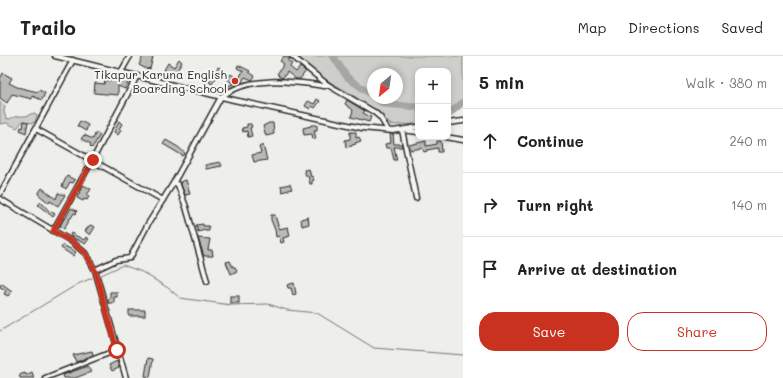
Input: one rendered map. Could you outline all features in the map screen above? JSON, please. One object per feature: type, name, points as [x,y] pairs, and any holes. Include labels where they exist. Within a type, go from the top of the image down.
[{"type":"street","points":[[55,56],[221,97],[362,128],[388,130],[415,128]]},
{"type":"street","points":[[122,72],[130,56]]},
{"type":"street","points":[[292,56],[328,85],[374,112],[380,117],[388,130]]},
{"type":"street","points":[[0,194],[73,60]]},
{"type":"street","points":[[53,231],[93,160],[137,76]]},
{"type":"street","points":[[95,270],[116,260],[130,258],[221,97],[232,89],[242,85],[271,81],[296,82],[324,86],[328,85]]},
{"type":"street","points":[[451,123],[463,121]]},
{"type":"street","points":[[36,128],[163,200]]},
{"type":"street","points":[[402,130],[415,132]]},
{"type":"street","points":[[402,130],[416,198]]},
{"type":"street","points":[[451,138],[463,140]]},
{"type":"street","points":[[174,182],[178,185],[186,207],[207,281]]},
{"type":"street","points":[[0,199],[71,241],[85,253],[95,270],[126,378]]},
{"type":"street","points":[[45,378],[117,350]]},
{"type":"shaded area","points":[[297,56],[463,56],[463,103],[451,116],[451,68],[415,68],[415,124],[391,125],[376,111],[323,78]]},
{"type":"shaded area","points":[[0,102],[5,106],[4,112],[6,118],[9,119],[35,113],[37,116],[35,122],[32,123],[23,121],[17,128],[7,123],[0,124]]},
{"type":"building","points":[[143,56],[153,57],[150,69],[148,68],[148,70],[139,65]]},
{"type":"building","points":[[284,56],[290,59],[288,61],[292,63],[290,67],[296,72],[300,67],[306,71],[300,79],[296,79],[287,72],[283,78],[278,76],[279,75],[277,74],[284,64],[280,61]]},
{"type":"building","points":[[179,59],[182,62],[174,76],[164,70],[168,63],[174,67]]},
{"type":"building","points":[[238,65],[250,71],[249,72],[255,76],[252,80],[245,77],[242,82],[238,80],[243,71],[237,68]]},
{"type":"building","points":[[218,67],[222,69],[212,84],[209,82]]},
{"type":"building","points":[[3,73],[12,78],[9,83],[17,87],[38,92],[39,90],[45,93],[42,100],[32,96],[32,99],[12,94],[7,103],[0,98],[0,79]]},
{"type":"building","points":[[231,74],[236,78],[238,84],[228,89],[227,86],[233,84],[227,79]]},
{"type":"building","points":[[124,77],[130,78],[125,89],[118,86],[118,95],[94,93],[95,83],[104,84],[105,80],[122,81]]},
{"type":"building","points":[[317,99],[320,101],[315,108],[312,106],[310,109],[305,106],[308,101],[314,104]]},
{"type":"building","points":[[347,100],[365,111],[363,113],[371,117],[369,122],[351,117],[353,110],[345,104]]},
{"type":"building","points":[[24,121],[28,122],[26,133],[20,130],[21,127],[23,128]]},
{"type":"building","points":[[80,121],[88,125],[86,131],[77,126]]},
{"type":"building","points":[[119,121],[122,124],[118,135],[114,132]]},
{"type":"building","points":[[273,123],[274,134],[266,136],[263,126]]},
{"type":"building","points":[[247,124],[251,124],[252,127],[250,128],[252,136],[248,137],[247,131],[243,132],[242,128],[247,127]]},
{"type":"building","points":[[311,125],[317,125],[317,130],[314,130],[316,139],[313,139],[312,134],[304,135],[303,128]]},
{"type":"building","points":[[96,132],[100,135],[92,148],[90,146],[91,144],[81,139],[84,135],[93,139]]},
{"type":"building","points":[[350,132],[356,132],[356,138],[359,137],[361,141],[352,146],[346,147],[345,140],[350,139]]},
{"type":"building","points":[[390,134],[393,134],[394,144],[402,145],[402,147],[394,147],[397,160],[394,160],[391,148],[386,148],[385,144],[391,143]]},
{"type":"building","points":[[166,140],[185,153],[183,156],[163,144]]},
{"type":"building","points":[[426,141],[426,146],[437,144],[437,141],[441,141],[442,152],[438,152],[438,148],[424,152],[422,148],[411,150],[409,145]]},
{"type":"building","points":[[263,145],[267,160],[254,162],[252,155],[261,153],[259,147]]},
{"type":"building","points":[[220,162],[222,166],[206,169],[205,165]]},
{"type":"building","points":[[309,169],[311,177],[312,176],[314,180],[312,181],[312,184],[310,184],[308,176],[306,176],[304,170]]},
{"type":"building","points":[[67,176],[75,180],[73,183],[70,182],[66,189],[62,186]]},
{"type":"building","points":[[186,180],[190,194],[185,195],[180,182]]},
{"type":"building","points":[[290,184],[292,189],[282,192],[281,186]]},
{"type":"building","points":[[83,185],[91,189],[87,195],[89,196],[87,200],[84,199],[83,201],[77,198]]},
{"type":"building","points":[[42,188],[56,199],[58,193],[65,195],[58,206],[50,201],[49,203],[38,194]]},
{"type":"building","points":[[41,202],[50,212],[55,214],[53,217],[38,205]]},
{"type":"building","points":[[71,208],[77,211],[76,214],[74,213],[70,218],[64,229],[60,226]]},
{"type":"building","points":[[271,215],[275,215],[279,229],[288,227],[290,236],[283,238],[284,242],[281,243],[279,236],[276,237]]},
{"type":"building","points":[[308,217],[309,224],[302,226],[301,219]]},
{"type":"building","points":[[203,224],[203,226],[209,226],[209,231],[205,230],[198,232],[196,225]]},
{"type":"building","points":[[90,225],[95,227],[90,235],[85,231]]},
{"type":"building","points":[[71,233],[84,240],[86,237],[89,239],[85,244],[72,237],[70,235]]},
{"type":"building","points":[[198,238],[210,239],[208,250],[212,250],[213,256],[204,256]]},
{"type":"building","points":[[63,245],[76,252],[73,256],[61,248]]},
{"type":"building","points":[[230,261],[237,271],[231,274],[226,262]]},
{"type":"building","points":[[1,283],[12,291],[8,296],[4,294],[6,290],[0,287]]},
{"type":"building","points":[[294,283],[296,294],[293,295],[291,288],[288,288],[287,285]]},
{"type":"building","points":[[110,292],[117,292],[117,297],[114,297],[114,303],[108,303]]},
{"type":"building","points":[[230,296],[239,296],[239,303],[230,303]]},
{"type":"building","points":[[129,310],[145,310],[145,316],[129,316]]},
{"type":"building","points":[[92,351],[93,355],[76,362],[73,355]]},
{"type":"building","points":[[148,358],[153,359],[150,377],[145,376]]},
{"type":"building","points":[[117,361],[119,368],[112,371],[109,365]]},
{"type":"building","points":[[88,366],[91,372],[75,378],[64,378],[63,375]]},
{"type":"building","points":[[32,372],[34,378],[20,378],[19,375],[25,373],[26,375]]},
{"type":"waterway","points":[[333,56],[347,77],[367,92]]},
{"type":"waterway","points":[[451,110],[454,110],[463,102]]},
{"type":"waterway","points":[[384,104],[415,107]]},
{"type":"waterway","points":[[99,276],[123,265],[142,272],[168,288],[180,298],[231,305],[268,304],[287,310],[317,313],[374,348],[463,355]]},
{"type":"waterway","points":[[0,331],[78,284],[92,278]]},
{"type":"place","name":"Tikapur Karuna English Boarding School","points":[[235,81]]},
{"type":"route","points":[[93,160],[53,231],[71,241],[85,253],[95,270],[117,350]]}]
